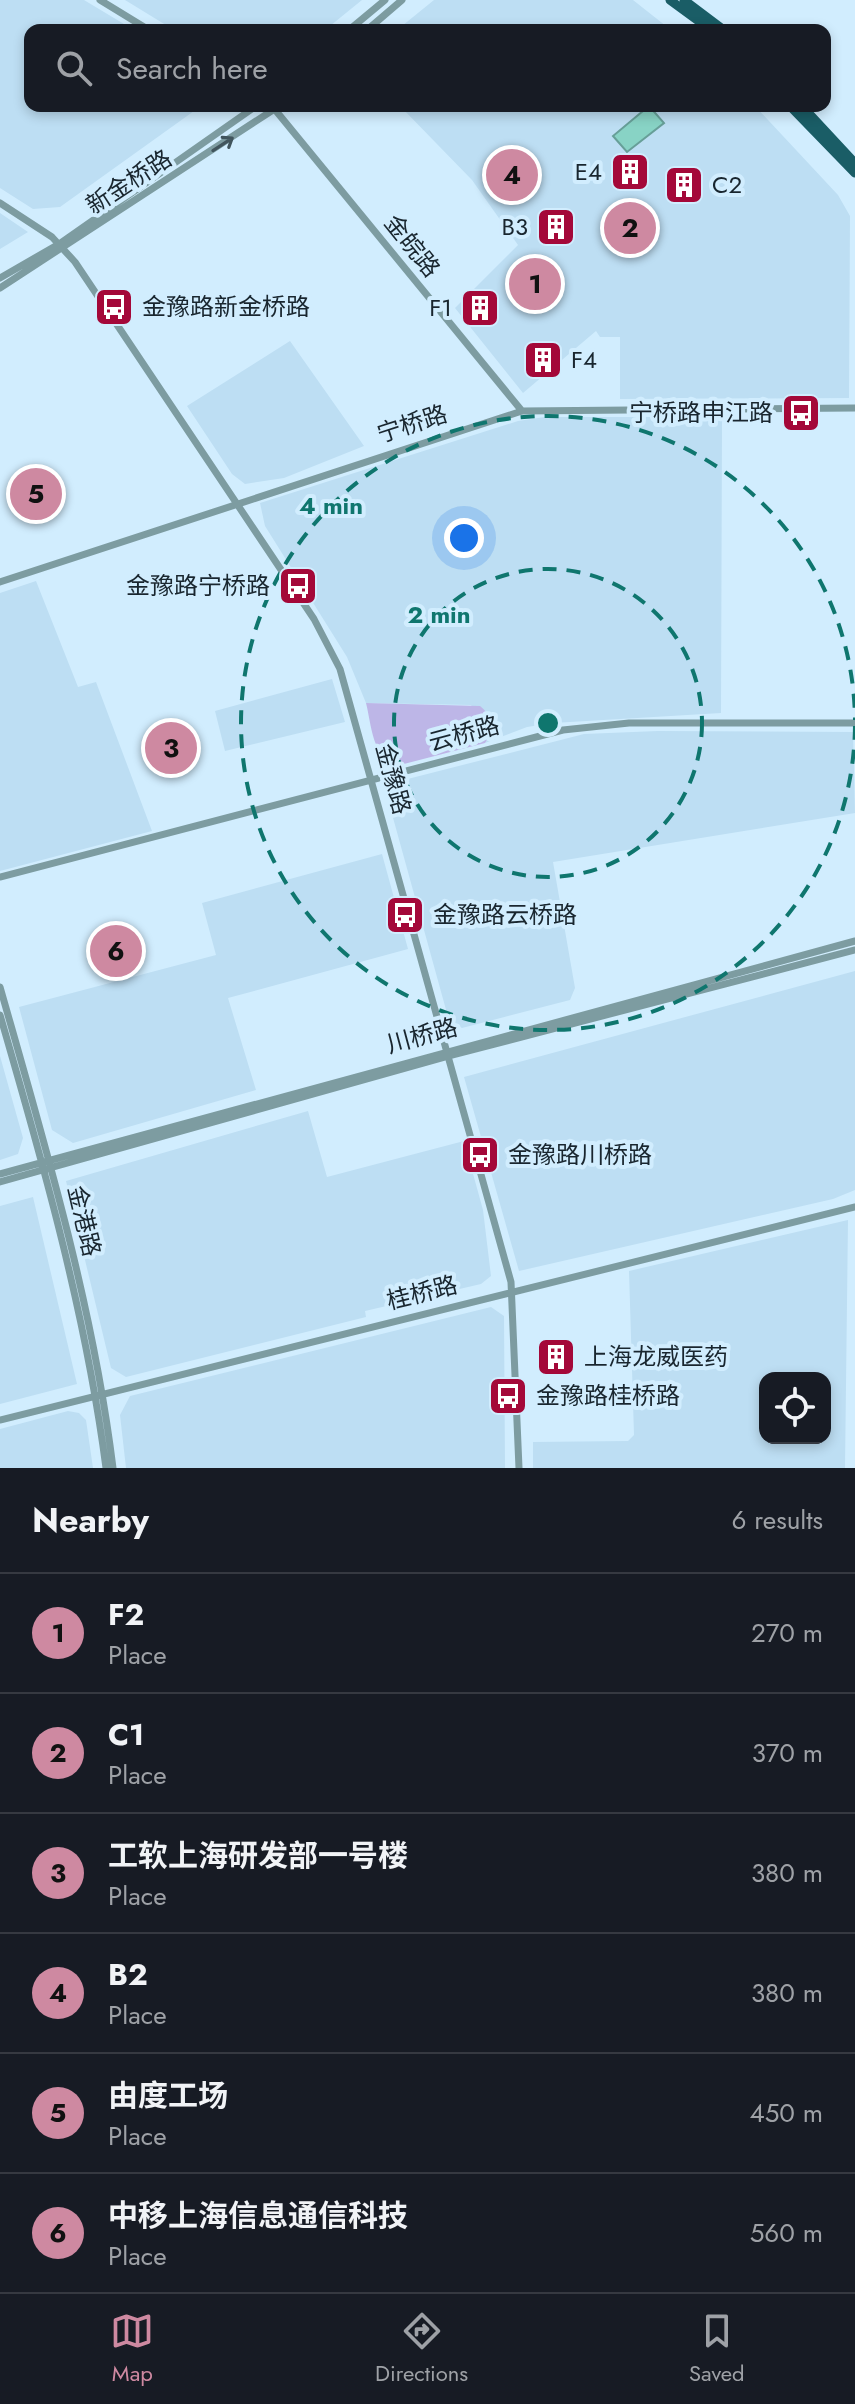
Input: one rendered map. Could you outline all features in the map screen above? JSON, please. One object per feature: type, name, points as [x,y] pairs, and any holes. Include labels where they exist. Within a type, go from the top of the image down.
[{"type":"main road","points":[[670,0],[703,24]]},
{"type":"main road","points":[[684,0],[716,24]]},
{"type":"main road","points":[[796,112],[855,173]]},
{"type":"main road","points":[[808,112],[855,163]]},
{"type":"street","points":[[100,0],[139,24]]},
{"type":"street","points":[[356,24],[385,0]]},
{"type":"street","points":[[374,24],[402,0]]},
{"type":"street","name":"新金桥路","points":[[0,278],[62,246],[248,112]]},
{"type":"street","name":"新金桥路","points":[[0,288],[267,112]]},
{"type":"street","name":"金皖路","points":[[279,112],[522,411]]},
{"type":"street","name":"金豫路","points":[[0,203],[62,246],[110,310],[332,651],[347,687],[513,1291],[519,1468]]},
{"type":"street","name":"宁桥路","points":[[0,582],[522,411],[855,408]]},
{"type":"street","name":"云桥路","points":[[0,877],[372,779],[585,727],[629,723],[855,723]]},
{"type":"street","name":"川桥路","points":[[0,1174],[46,1165],[855,941]]},
{"type":"street","name":"川桥路","points":[[448,1053],[855,950]]},
{"type":"street","name":"金港路","points":[[0,987],[100,1393],[113,1468]]},
{"type":"street","name":"金港路","points":[[0,1015],[46,1165]]},
{"type":"street","name":"川桥路","points":[[0,1182],[46,1165]]},
{"type":"street","name":"桂桥路","points":[[0,1420],[855,1207]]},
{"type":"street","name":"金港路","points":[[100,1393],[106,1468]]},
{"type":"shaded area","points":[[0,0],[84,0],[124,24],[24,24],[24,112],[193,112],[60,207],[33,209],[0,188]]},
{"type":"shaded area","points":[[125,0],[362,0],[332,24],[164,24]]},
{"type":"shaded area","points":[[434,0],[633,0],[663,24],[404,24]]},
{"type":"shaded area","points":[[406,112],[761,112],[838,195],[850,216],[849,398],[620,399],[620,337],[600,337],[596,331],[523,393],[455,308],[518,245],[472,180]]},
{"type":"shaded area","points":[[642,112],[654,112],[664,123],[627,152],[613,136]]},
{"type":"shaded area","points":[[0,213],[28,232],[0,249]]},
{"type":"shaded area","points":[[290,341],[364,446],[284,478],[245,484],[232,474],[187,406]]},
{"type":"shaded area","points":[[545,417],[692,417],[722,421],[721,713],[553,723],[527,727],[485,743],[491,735],[471,705],[366,703],[347,657],[265,526],[260,503],[518,421]]},
{"type":"shaded area","points":[[36,581],[78,687],[96,682],[152,831],[0,871],[0,593]]},
{"type":"shaded area","points":[[332,679],[345,722],[225,751],[215,711]]},
{"type":"shaded area","points":[[366,703],[480,706],[490,719],[490,734],[485,743],[400,765],[384,757],[379,750]]},
{"type":"shaded area","points":[[658,731],[853,732],[855,813],[553,862],[575,988],[570,1000],[462,1028],[455,1024],[448,1017],[387,796],[392,783],[584,734]]},
{"type":"shaded area","points":[[382,854],[408,949],[228,998],[256,1090],[73,1143],[52,1130],[19,1007],[216,955],[202,903]]},
{"type":"shaded area","points":[[855,971],[855,1190],[833,1199],[519,1271],[464,1077]]},
{"type":"shaded area","points":[[0,1056],[23,1138],[18,1154],[0,1160]]},
{"type":"shaded area","points":[[308,1111],[327,1177],[464,1141],[483,1210],[491,1276],[481,1284],[365,1311],[366,1317],[126,1377],[111,1368],[66,1181]]},
{"type":"shaded area","points":[[33,1197],[77,1384],[0,1404],[0,1206]]},
{"type":"shaded area","points":[[848,1220],[845,1468],[533,1468],[533,1442],[628,1441],[634,1435],[629,1271]]},
{"type":"shaded area","points":[[491,1307],[504,1316],[505,1468],[126,1468],[120,1415],[130,1396]]},
{"type":"shaded area","points":[[68,1411],[79,1413],[86,1420],[93,1468],[0,1468],[0,1429]]},
{"type":"place","name":"E4","points":[[630,172]]},
{"type":"place","name":"B2","points":[[512,175]]},
{"type":"place","name":"C2","points":[[684,185]]},
{"type":"place","name":"B3","points":[[556,227]]},
{"type":"place","name":"C1","points":[[630,228]]},
{"type":"place","name":"F2","points":[[535,284]]},
{"type":"place","name":"金豫路新金桥路","points":[[114,307]]},
{"type":"place","name":"F1","points":[[480,308]]},
{"type":"place","name":"F4","points":[[543,360]]},
{"type":"place","name":"宁桥路申江路","points":[[801,413]]},
{"type":"place","name":"由度工场","points":[[36,494]]},
{"type":"place","name":"金豫路宁桥路","points":[[298,586]]},
{"type":"place","name":"工软上海研发部一号楼","points":[[171,748]]},
{"type":"place","name":"金豫路云桥路","points":[[405,915]]},
{"type":"place","name":"中移上海信息通信科技","points":[[116,951]]},
{"type":"place","name":"金豫路川桥路","points":[[480,1155]]},
{"type":"place","name":"上海龙威医药","points":[[556,1357]]},
{"type":"place","name":"金豫路桂桥路","points":[[508,1396]]}]
